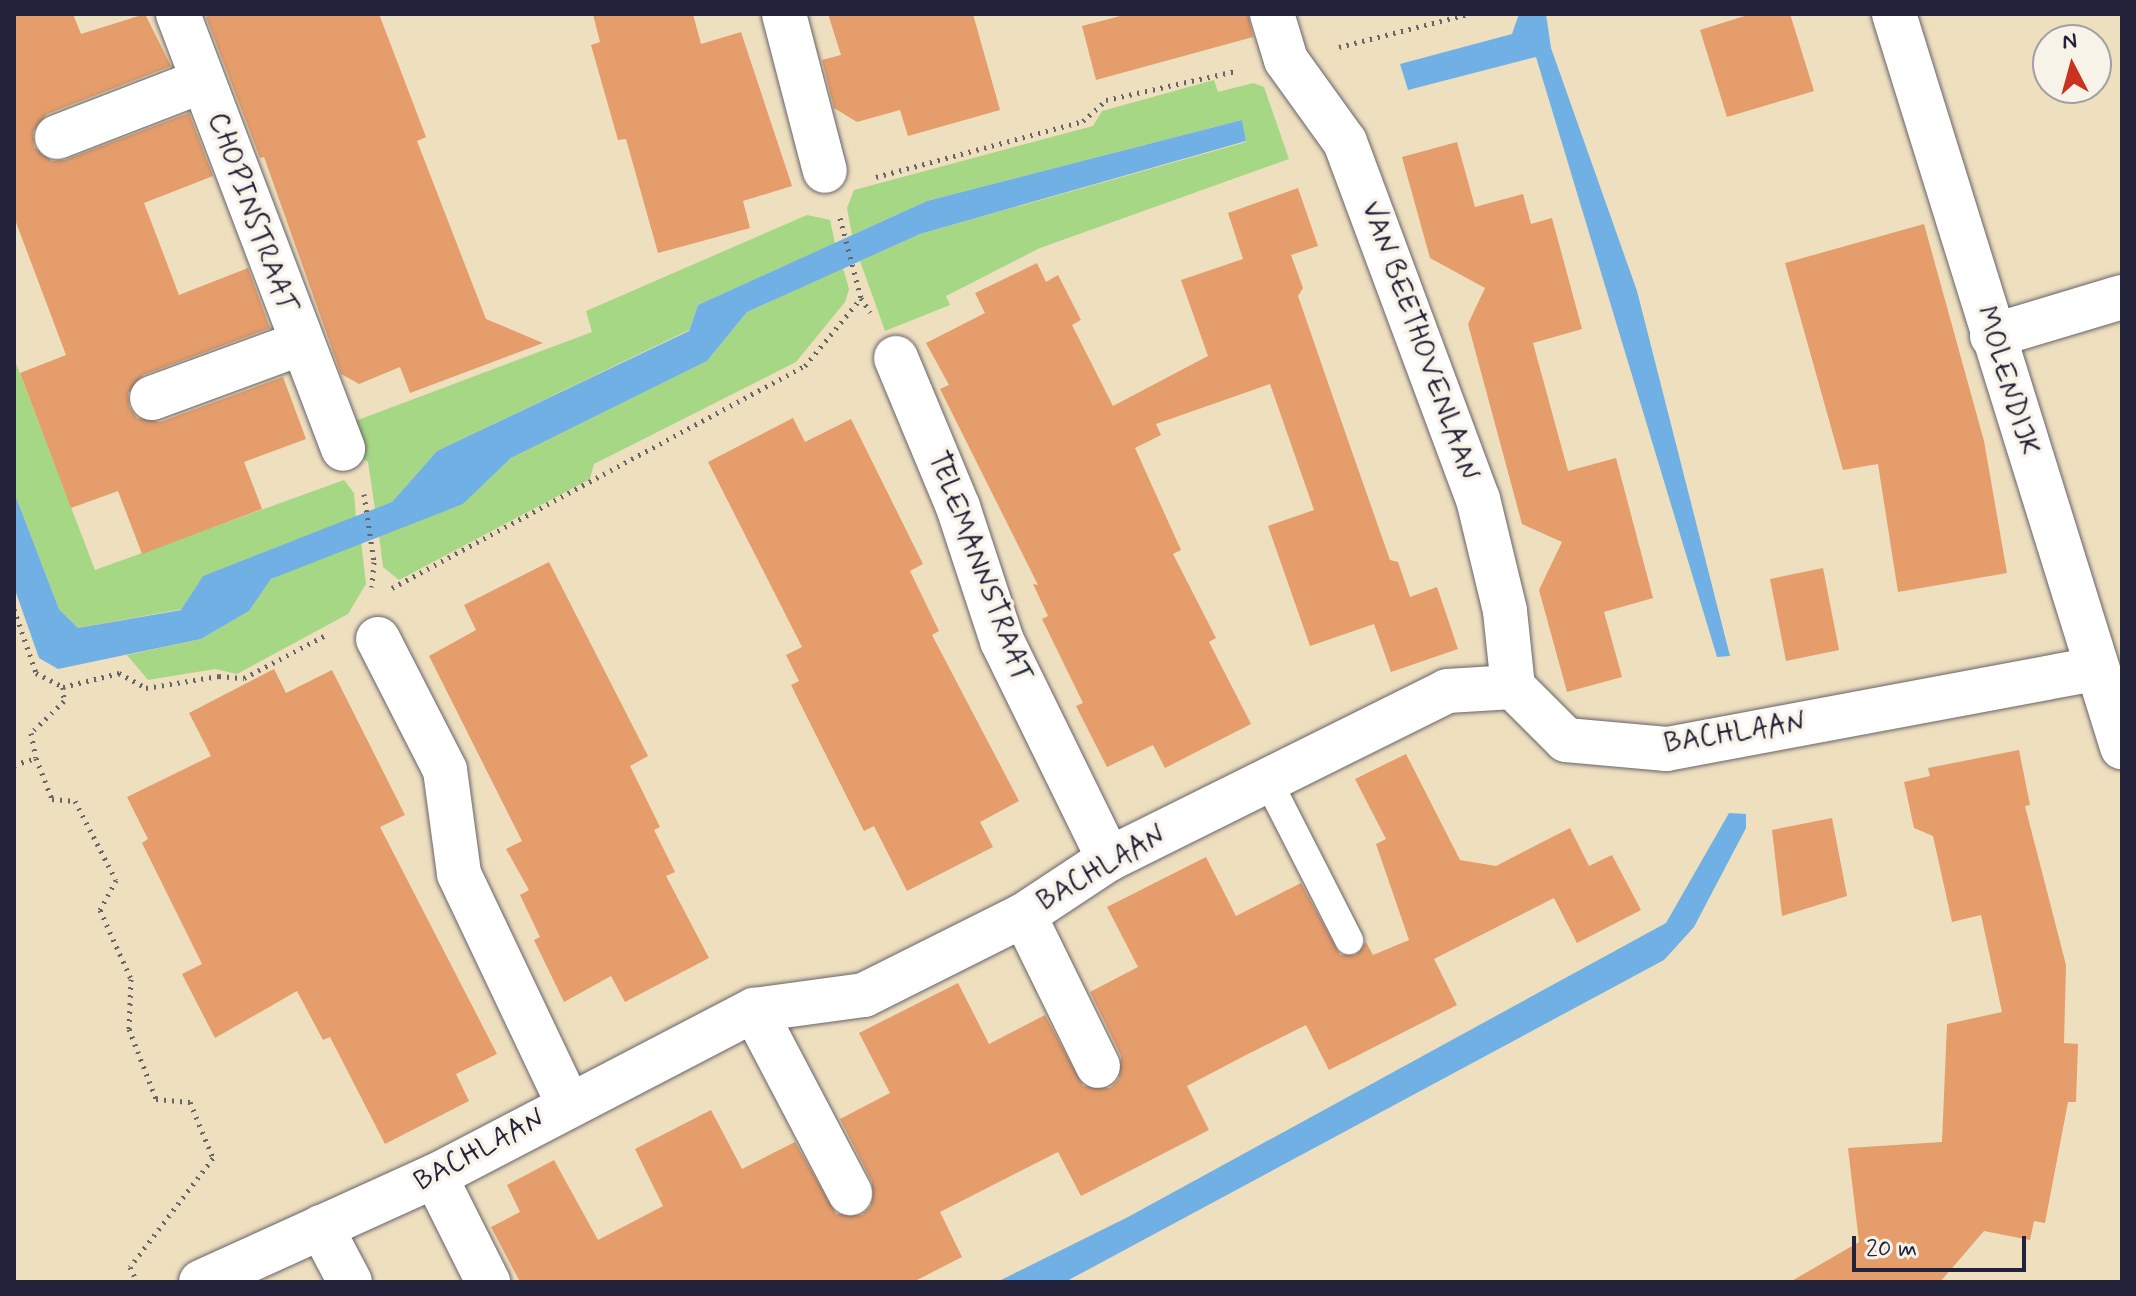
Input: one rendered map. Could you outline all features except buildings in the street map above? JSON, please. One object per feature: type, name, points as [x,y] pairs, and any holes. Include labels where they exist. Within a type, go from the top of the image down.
[{"type":"street","name":"CHOPINSTRAAT","points":[[178,14],[299,344],[343,449]]},
{"type":"street","points":[[784,14],[843,176]]},
{"type":"street","name":"VAN BEETHOVENLAAN","points":[[1272,14],[1286,60],[1345,142],[1478,499],[1505,611],[1513,687]]},
{"type":"street","name":"MOLENDIJK","points":[[1894,14],[2122,747]]},
{"type":"street","name":"CHOPINSTRAAT","points":[[57,137],[202,81]]},
{"type":"street","points":[[1992,336],[2122,297]]},
{"type":"street","name":"CHOPINSTRAAT","points":[[152,398],[299,344]]},
{"type":"street","name":"TELEMANNSTRAAT","points":[[896,358],[958,507],[1002,641],[1109,859]]},
{"type":"street","points":[[378,639],[445,770],[459,874],[568,1104]]},
{"type":"street","name":"BACHLAAN","points":[[201,1282],[435,1176],[568,1104],[754,1010],[864,995],[1024,915],[1109,859],[1447,691],[1513,687],[1566,740],[1667,749],[2096,669]]},
{"type":"street","name":"BACHLAAN","points":[[1024,915],[1098,1066]]},
{"type":"street","points":[[754,1010],[850,1193]]},
{"type":"street","points":[[435,1176],[488,1282]]},
{"type":"street","points":[[321,1227],[350,1282]]},
{"type":"lane","points":[[1267,779],[1349,940]]},
{"type":"path","points":[[843,176],[1083,121],[1106,100],[1286,60],[1468,14]]},
{"type":"path","points":[[840,218],[861,298],[896,358]]},
{"type":"path","points":[[385,592],[805,366],[861,298]]},
{"type":"path","points":[[364,492],[374,562]]},
{"type":"path","points":[[14,609],[36,673],[63,687],[119,673],[146,688],[219,676],[244,678],[332,632]]},
{"type":"path","points":[[63,687],[64,701],[31,733],[36,758],[52,799],[75,801],[116,880],[100,910],[131,979],[129,1029],[156,1099],[190,1102],[213,1158],[130,1267],[137,1282]]},
{"type":"path","points":[[14,765],[36,758]]},
{"type":"green space","points":[[1214,80],[1218,92],[1253,83],[1264,87],[1289,159],[1040,248],[946,296],[950,305],[885,331],[860,261],[920,234],[1246,142],[1242,120],[927,201],[852,235],[847,208],[854,190],[1093,126],[1102,111]]},
{"type":"green space","points":[[807,215],[830,220],[835,243],[698,305],[689,330],[437,451],[392,502],[375,509],[368,462],[352,451],[342,426],[592,332],[586,311]]},
{"type":"green space","points":[[843,268],[849,289],[845,302],[796,362],[594,464],[590,479],[399,580],[383,567],[379,535],[463,504],[511,458],[707,361],[747,312]]},
{"type":"green space","points":[[14,358],[95,570],[344,480],[354,493],[356,517],[203,576],[182,609],[78,628],[59,609],[14,492]]},
{"type":"green space","points":[[361,541],[366,584],[348,614],[237,674],[215,669],[148,680],[127,655],[201,639],[249,611],[271,579]]},
{"type":"water","points":[[1519,14],[1546,14],[1551,48],[1637,291],[1730,656],[1717,657],[1536,57],[1408,90],[1400,64],[1512,34]]},
{"type":"water","points":[[1242,120],[1246,141],[920,234],[747,312],[707,361],[511,458],[463,504],[271,579],[249,611],[201,639],[58,669],[39,658],[14,587],[14,492],[59,609],[78,628],[181,610],[203,576],[392,502],[437,451],[689,331],[698,305],[927,201]]},
{"type":"water","points":[[1729,813],[1746,814],[1746,828],[1694,927],[1664,960],[1065,1282],[997,1282],[1128,1217],[1666,923]]}]
